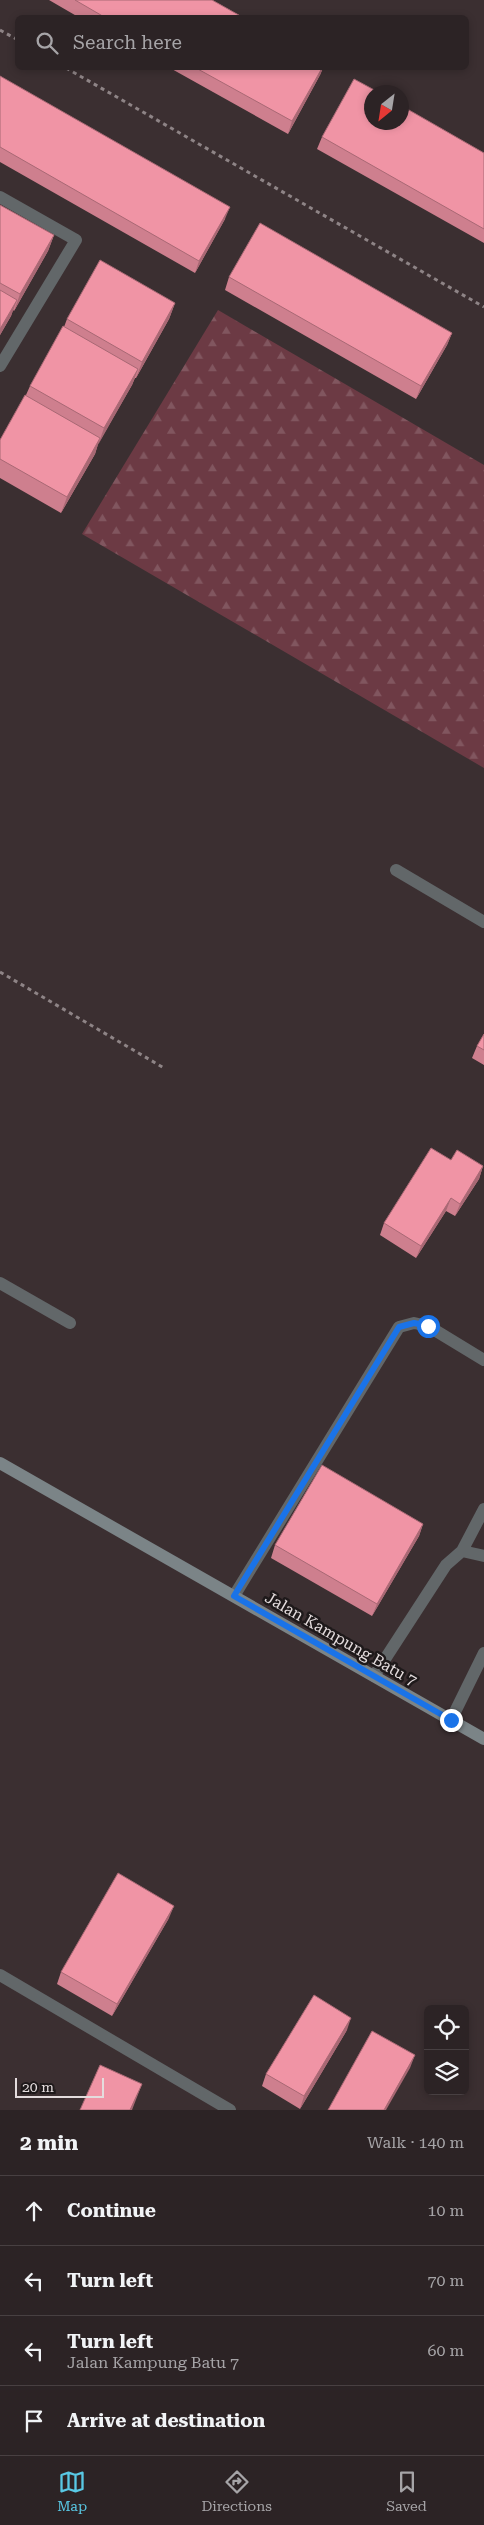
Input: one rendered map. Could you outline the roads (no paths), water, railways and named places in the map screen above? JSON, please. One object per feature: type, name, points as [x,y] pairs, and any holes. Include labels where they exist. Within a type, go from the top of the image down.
[{"type":"street","points":[[0,197],[76,240],[0,366]]},
{"type":"street","points":[[396,870],[484,922]]},
{"type":"street","points":[[0,1283],[70,1324]]},
{"type":"street","points":[[234,1596],[399,1327],[414,1323],[428,1326],[484,1360]]},
{"type":"street","name":"Jalan Kampung Batu 7","points":[[0,1464],[484,1739]]},
{"type":"street","points":[[374,1676],[446,1565],[462,1551],[484,1509]]},
{"type":"street","points":[[462,1551],[484,1556]]},
{"type":"street","points":[[451,1720],[484,1653]]},
{"type":"street","points":[[0,1975],[230,2110]]}]
